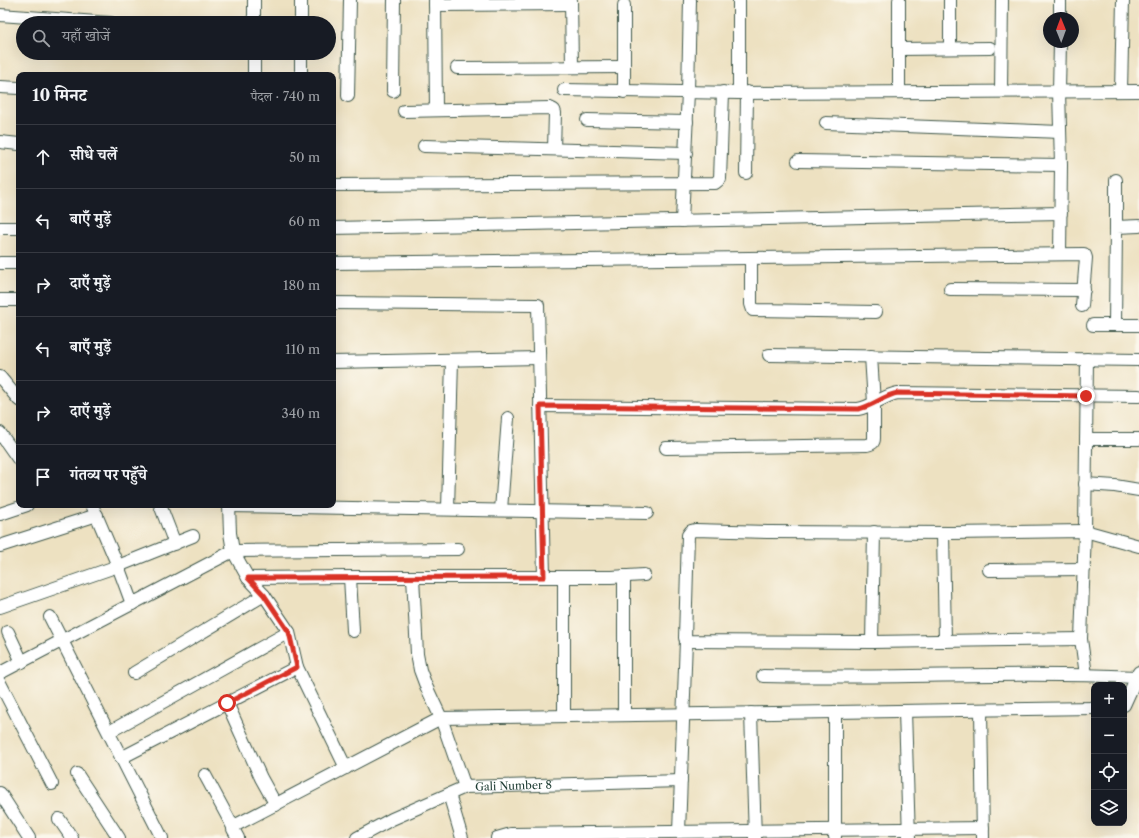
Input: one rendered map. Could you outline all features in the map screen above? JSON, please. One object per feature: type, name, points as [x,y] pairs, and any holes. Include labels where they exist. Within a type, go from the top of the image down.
[{"type":"street","points":[[254,0],[254,16]]},
{"type":"street","points":[[301,0],[301,16]]},
{"type":"street","points":[[348,96],[350,0]]},
{"type":"street","points":[[393,91],[394,0]]},
{"type":"street","points":[[682,221],[686,153],[690,0]]},
{"type":"street","points":[[739,0],[746,173]]},
{"type":"street","points":[[899,0],[899,92]]},
{"type":"street","points":[[950,0],[950,48]]},
{"type":"street","points":[[1001,91],[1002,0]]},
{"type":"street","points":[[1060,0],[1060,12]]},
{"type":"street","points":[[1121,91],[1123,0]]},
{"type":"street","points":[[436,110],[435,2],[572,2],[572,67]]},
{"type":"street","points":[[624,5],[624,92]]},
{"type":"street","points":[[0,15],[16,16]]},
{"type":"street","points":[[899,49],[990,48]]},
{"type":"street","points":[[1060,48],[1060,254]]},
{"type":"street","points":[[254,60],[254,72]]},
{"type":"street","points":[[301,60],[301,72]]},
{"type":"street","points":[[458,68],[624,67]]},
{"type":"street","points":[[0,87],[16,88]]},
{"type":"street","points":[[564,90],[624,92],[1139,91]]},
{"type":"street","points":[[336,184],[715,183],[720,179],[723,92]]},
{"type":"street","points":[[404,111],[550,108],[554,110],[555,113],[554,149]]},
{"type":"street","points":[[587,120],[687,122]]},
{"type":"street","points":[[826,123],[1060,132]]},
{"type":"street","points":[[0,142],[16,144]]},
{"type":"street","points":[[424,146],[686,153]]},
{"type":"street","points":[[798,161],[1061,165]]},
{"type":"street","points":[[1115,325],[1116,180]]},
{"type":"street","points":[[336,228],[1061,213]]},
{"type":"street","points":[[1116,227],[1139,226]]},
{"type":"street","points":[[0,228],[16,228]]},
{"type":"street","points":[[336,263],[1084,254],[1086,256],[1082,306]]},
{"type":"street","points":[[751,258],[751,304],[753,310],[876,312]]},
{"type":"street","points":[[0,262],[16,263]]},
{"type":"street","points":[[950,288],[1084,290]]},
{"type":"street","points":[[0,300],[16,300]]},
{"type":"street","points":[[336,303],[538,305],[544,577]]},
{"type":"street","points":[[1092,325],[1139,325]]},
{"type":"street","points":[[768,355],[1139,360]]},
{"type":"street","points":[[666,448],[872,444],[874,442],[874,403],[871,356]]},
{"type":"street","points":[[336,362],[539,358]]},
{"type":"street","points":[[1086,675],[1081,639],[1085,531],[1087,359]]},
{"type":"street","points":[[448,509],[452,360]]},
{"type":"street","points":[[0,377],[16,396]]},
{"type":"street","points":[[540,406],[858,409],[898,393],[1139,396]]},
{"type":"street","points":[[501,510],[508,418]]},
{"type":"street","points":[[0,433],[16,456]]},
{"type":"street","points":[[1086,439],[1139,439]]},
{"type":"street","points":[[1085,484],[1115,486],[1139,490]]},
{"type":"street","points":[[336,507],[647,512]]},
{"type":"street","points":[[0,514],[18,508]]},
{"type":"street","points":[[161,508],[175,544]]},
{"type":"street","points":[[229,508],[230,533],[234,551],[248,578],[264,595],[289,632],[297,667],[346,768]]},
{"type":"street","points":[[0,546],[94,510],[118,566],[132,604]]},
{"type":"street","points":[[680,832],[686,640],[685,602],[687,539],[691,531],[943,533],[1085,531],[1139,546]]},
{"type":"street","points":[[872,642],[874,532]]},
{"type":"street","points":[[943,533],[945,641]]},
{"type":"street","points":[[0,607],[118,566],[193,536]]},
{"type":"street","points":[[0,673],[234,551],[458,549]]},
{"type":"street","points":[[989,570],[1084,569]]},
{"type":"street","points":[[248,578],[564,577],[644,575]]},
{"type":"street","points":[[624,576],[624,715]]},
{"type":"street","points":[[350,577],[354,631]]},
{"type":"street","points":[[413,577],[417,654],[420,670],[441,718],[465,787]]},
{"type":"street","points":[[564,577],[564,716]]},
{"type":"street","points":[[134,673],[264,595]]},
{"type":"street","points":[[50,617],[162,838]]},
{"type":"street","points":[[8,632],[22,662]]},
{"type":"street","points":[[108,732],[289,632]]},
{"type":"street","points":[[686,640],[691,642],[872,642],[1081,639]]},
{"type":"street","points":[[121,758],[297,667]]},
{"type":"street","points":[[763,676],[841,677],[1138,674],[1127,698]]},
{"type":"street","points":[[0,683],[52,784]]},
{"type":"street","points":[[227,703],[261,778],[276,805]]},
{"type":"street","points":[[205,775],[235,833],[276,805],[441,718],[1091,708]]},
{"type":"street","points":[[497,838],[511,834],[680,832],[755,834],[983,833],[981,710]]},
{"type":"street","points":[[905,711],[909,833]]},
{"type":"street","points":[[835,712],[835,834]]},
{"type":"street","points":[[751,713],[755,834]]},
{"type":"street","points":[[77,774],[119,838]]},
{"type":"street","name":"Gali Number 8","points":[[357,838],[392,819],[465,787],[681,781]]},
{"type":"street","points":[[0,793],[29,838]]},
{"type":"street","points":[[449,794],[462,838]]},
{"type":"street","points":[[58,819],[72,838]]},
{"type":"route","points":[[227,703],[297,667],[289,632],[264,595],[248,578],[544,577],[540,406],[858,409],[898,393],[1086,396]]}]
